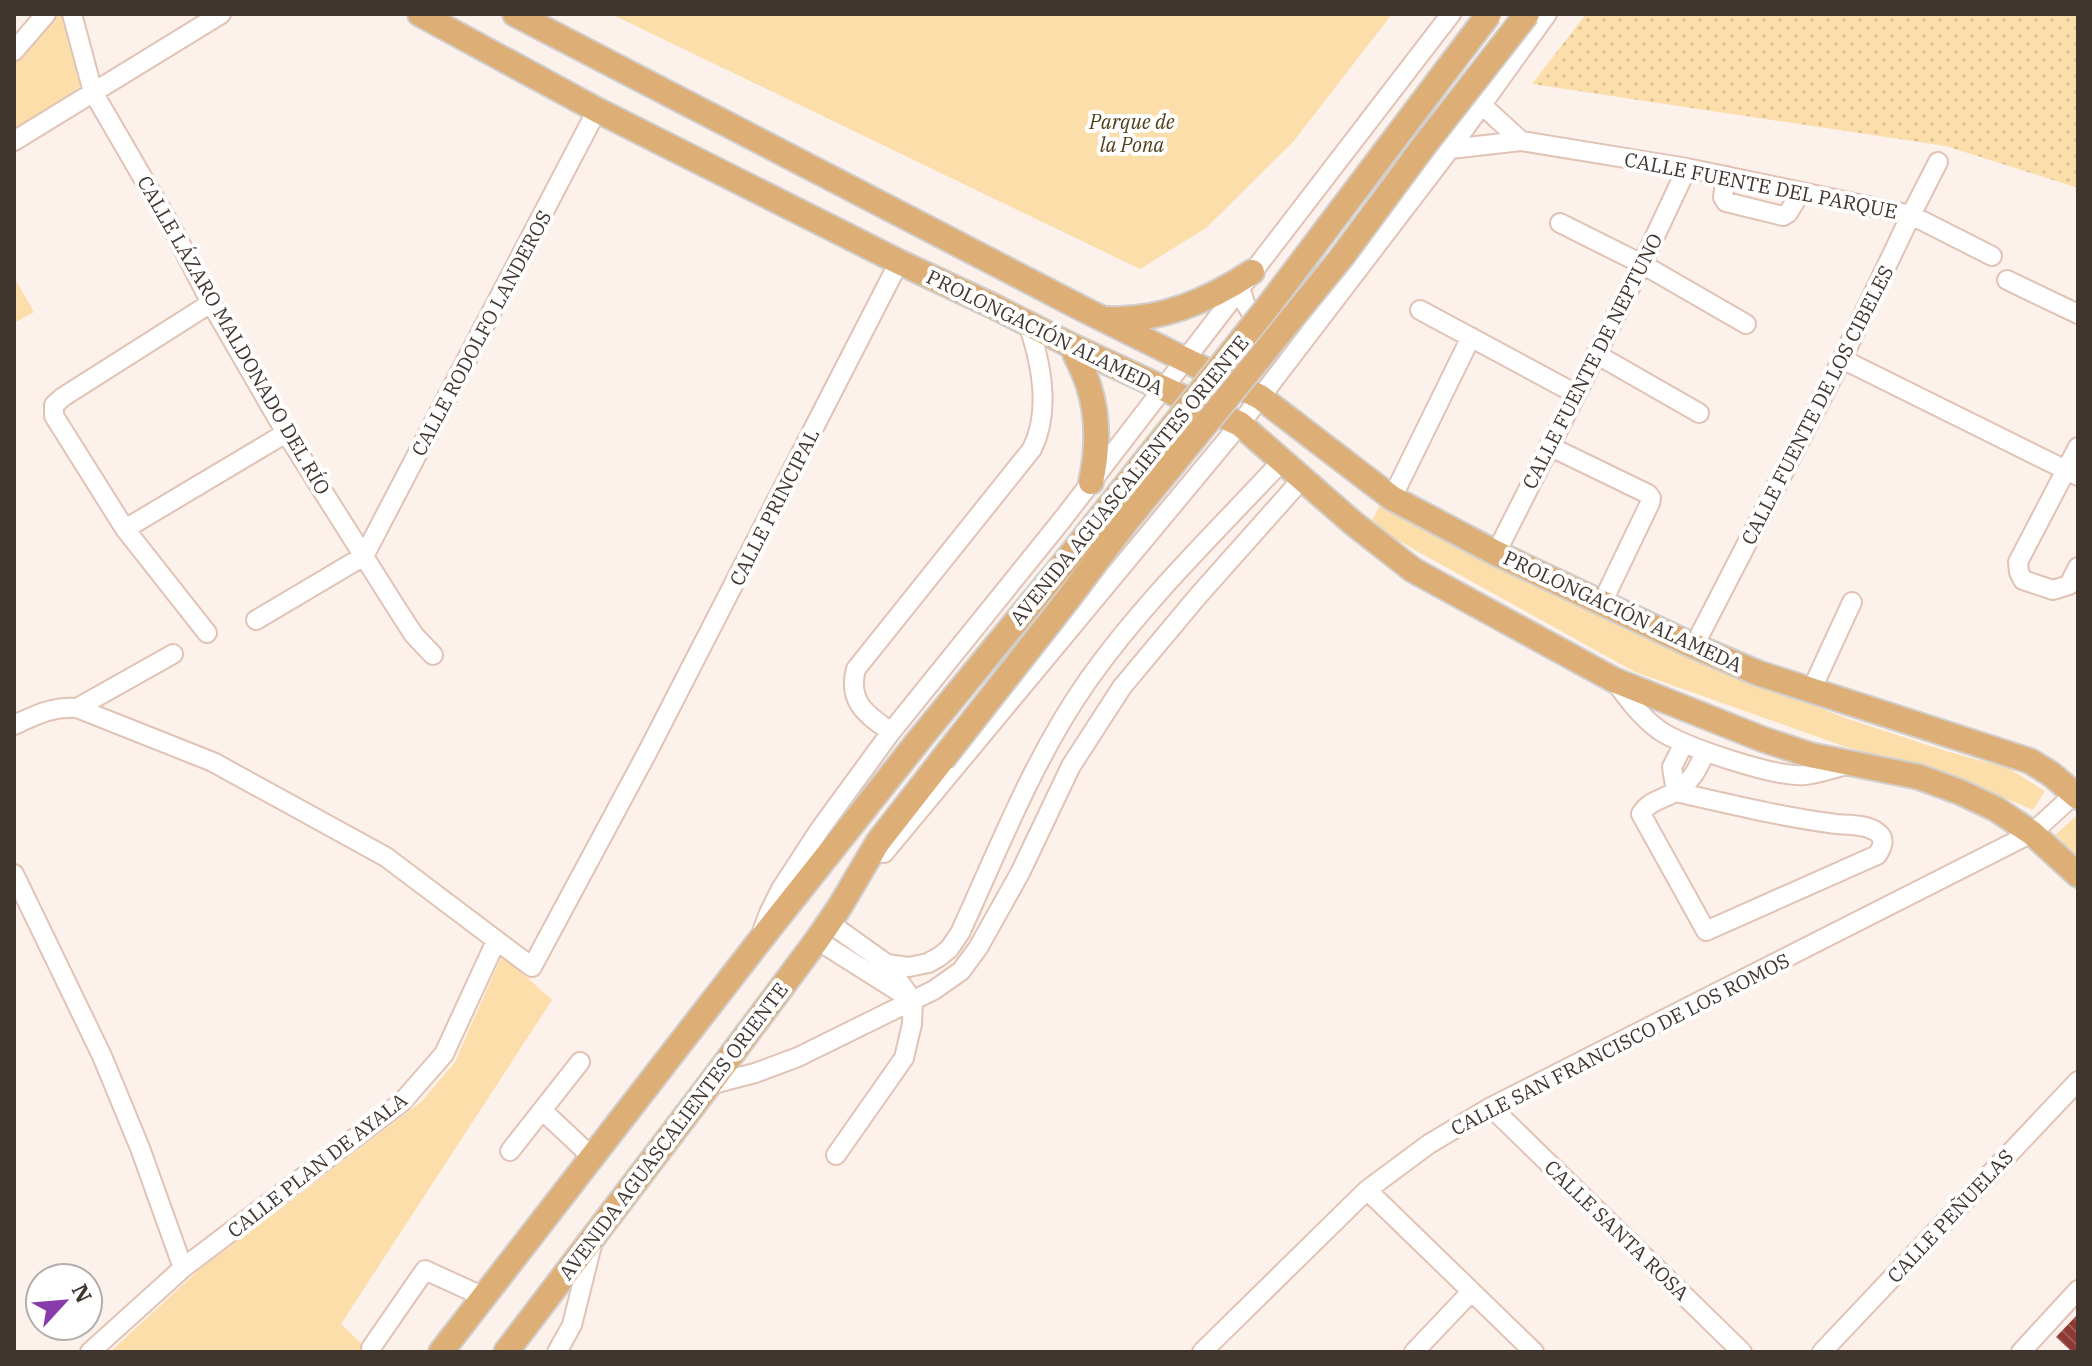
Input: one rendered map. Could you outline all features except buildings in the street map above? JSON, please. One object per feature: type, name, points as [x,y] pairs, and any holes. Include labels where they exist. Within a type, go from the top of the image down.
[{"type":"main road","name":"PROLONGACIÓN ALAMEDA","points":[[420,14],[597,110],[899,262],[1160,392],[1240,424],[1353,523],[1413,570],[1614,680],[1810,755],[1887,769],[1960,792],[1996,809],[2032,833],[2078,875]]},
{"type":"main road","name":"PROLONGACIÓN ALAMEDA","points":[[515,14],[1260,397],[1392,498],[1496,553],[1758,673],[2030,761],[2077,794]]},
{"type":"main road","name":"AVENIDA AGUASCALIENTES ORIENTE","points":[[441,1352],[761,939],[1270,304],[1489,14]]},
{"type":"main road","name":"AVENIDA AGUASCALIENTES ORIENTE","points":[[506,1352],[828,923],[878,842],[1125,523],[1341,258],[1527,14]]},
{"type":"main road","points":[[1105,319],[1136,318],[1172,311],[1246,280]]},
{"type":"main road","points":[[1072,346],[1089,386],[1096,418],[1097,450],[1091,482]]},
{"type":"street","points":[[14,51],[46,14]]},
{"type":"street","name":"CALLE LÁZARO MALDONADO DEL RÍO","points":[[72,14],[93,92],[176,235],[211,303],[286,433],[414,635],[433,655]]},
{"type":"street","points":[[14,141],[221,14]]},
{"type":"street","name":"AVENIDA AGUASCALIENTES ORIENTE","points":[[761,939],[781,889],[820,829],[891,732],[1062,520],[1451,14]]},
{"type":"street","name":"AVENIDA AGUASCALIENTES ORIENTE","points":[[828,923],[1240,424],[1450,149],[1547,14]]},
{"type":"street","points":[[1482,105],[1521,141]]},
{"type":"street","name":"CALLE RODOLFO LANDEROS","points":[[364,556],[597,110]]},
{"type":"street","name":"CALLE FUENTE DEL PARQUE","points":[[1450,149],[1521,141],[1687,168],[1911,215],[1992,256]]},
{"type":"street","name":"CALLE FUENTE DE LOS CIBELES","points":[[1694,646],[1842,359],[1938,162]]},
{"type":"street","name":"CALLE FUENTE DE NEPTUNO","points":[[1496,553],[1687,168]]},
{"type":"street","points":[[1726,176],[1723,197],[1726,202],[1783,216],[1801,192]]},
{"type":"street","points":[[1560,223],[1642,264],[1746,324]]},
{"type":"street","name":"CALLE PRINCIPAL","points":[[496,941],[532,967],[648,751],[899,262]]},
{"type":"street","points":[[1246,280],[1250,311],[1263,332],[1280,339],[1307,336]]},
{"type":"street","points":[[2007,280],[2078,314]]},
{"type":"street","points":[[207,633],[125,529],[54,416],[54,405],[211,303]]},
{"type":"street","points":[[1420,310],[1576,394]]},
{"type":"street","points":[[891,732],[870,717],[859,704],[853,687],[856,669],[1032,449],[1041,426],[1042,412],[1041,384],[1028,324]]},
{"type":"street","points":[[1392,498],[1471,337]]},
{"type":"street","points":[[1596,354],[1699,413]]},
{"type":"street","points":[[1842,359],[2072,474]]},
{"type":"street","points":[[1160,392],[1195,412],[1209,432],[1213,455]]},
{"type":"street","points":[[125,529],[286,433]]},
{"type":"street","points":[[1549,446],[1651,498],[1602,603]]},
{"type":"street","points":[[2078,447],[2072,474],[2018,562],[2023,580],[2053,590],[2069,585],[2078,567]]},
{"type":"street","points":[[887,964],[909,967],[928,963],[949,949],[960,933],[1048,744],[1087,681],[1175,574],[1282,461]]},
{"type":"street","points":[[709,1085],[798,1057],[913,1001],[950,980],[970,961],[1020,873],[1071,766],[1122,687],[1302,479]]},
{"type":"street","points":[[256,620],[364,556]]},
{"type":"street","points":[[1175,574],[1198,596]]},
{"type":"street","points":[[1811,691],[1852,602]]},
{"type":"street","points":[[77,708],[173,654]]},
{"type":"street","points":[[1614,680],[1633,705],[1658,729],[1705,752],[1784,775],[1805,775],[1851,764]]},
{"type":"street","points":[[14,725],[43,711],[61,707],[77,708],[213,762],[386,857],[496,941]]},
{"type":"street","points":[[1676,792],[1672,767],[1684,743]]},
{"type":"street","points":[[1676,792],[1802,820],[1870,828],[1880,834],[1882,847],[1877,855],[1706,931],[1641,814],[1646,805],[1676,792],[1696,775],[1705,752]]},
{"type":"street","name":"CALLE SAN FRANCISCO DE LOS ROMOS","points":[[1202,1352],[1367,1190],[1429,1144],[1491,1107],[2032,833],[2077,794]]},
{"type":"street","points":[[997,852],[1020,873]]},
{"type":"street","points":[[14,874],[102,1056],[140,1148],[183,1268]]},
{"type":"street","points":[[828,923],[887,964],[913,1001],[912,1024],[904,1058],[836,1155]]},
{"type":"street","points":[[828,923],[913,1001]]},
{"type":"street","name":"CALLE PLAN DE AYALA","points":[[90,1352],[183,1268],[402,1102],[444,1054],[496,941]]},
{"type":"street","points":[[939,957],[950,980]]},
{"type":"street","points":[[510,1151],[580,1062]]},
{"type":"street","name":"CALLE PEÑUELAS","points":[[1822,1352],[2078,1081]]},
{"type":"street","name":"CALLE SANTA ROSA","points":[[1491,1107],[1742,1352]]},
{"type":"street","points":[[543,1111],[592,1157]]},
{"type":"street","points":[[1367,1190],[1534,1352]]},
{"type":"street","points":[[557,1352],[572,1325],[595,1235]]},
{"type":"street","points":[[371,1348],[425,1270],[484,1297]]},
{"type":"street","points":[[2021,1352],[2078,1290]]},
{"type":"street","points":[[1414,1352],[1471,1292]]},
{"type":"green space","points":[[53,14],[65,14],[89,90],[14,138],[14,64]]},
{"type":"green space","name":"Parque de la Pona","points":[[611,14],[1392,14],[1293,142],[1206,228],[1140,269]]},
{"type":"green space","points":[[1586,14],[2078,14],[2078,188],[1946,146],[1532,84]]},
{"type":"green space","points":[[14,277],[34,312],[14,323]]},
{"type":"green space","points":[[1383,499],[1682,652],[1845,718],[2008,768],[2045,791],[2033,810],[1958,778],[1846,747],[1635,672],[1370,525]]},
{"type":"green space","points":[[2075,817],[2078,820],[2078,857],[2055,835]]},
{"type":"green space","points":[[502,955],[552,1000],[341,1324],[370,1352],[110,1352],[200,1269],[421,1102],[455,1062]]}]
